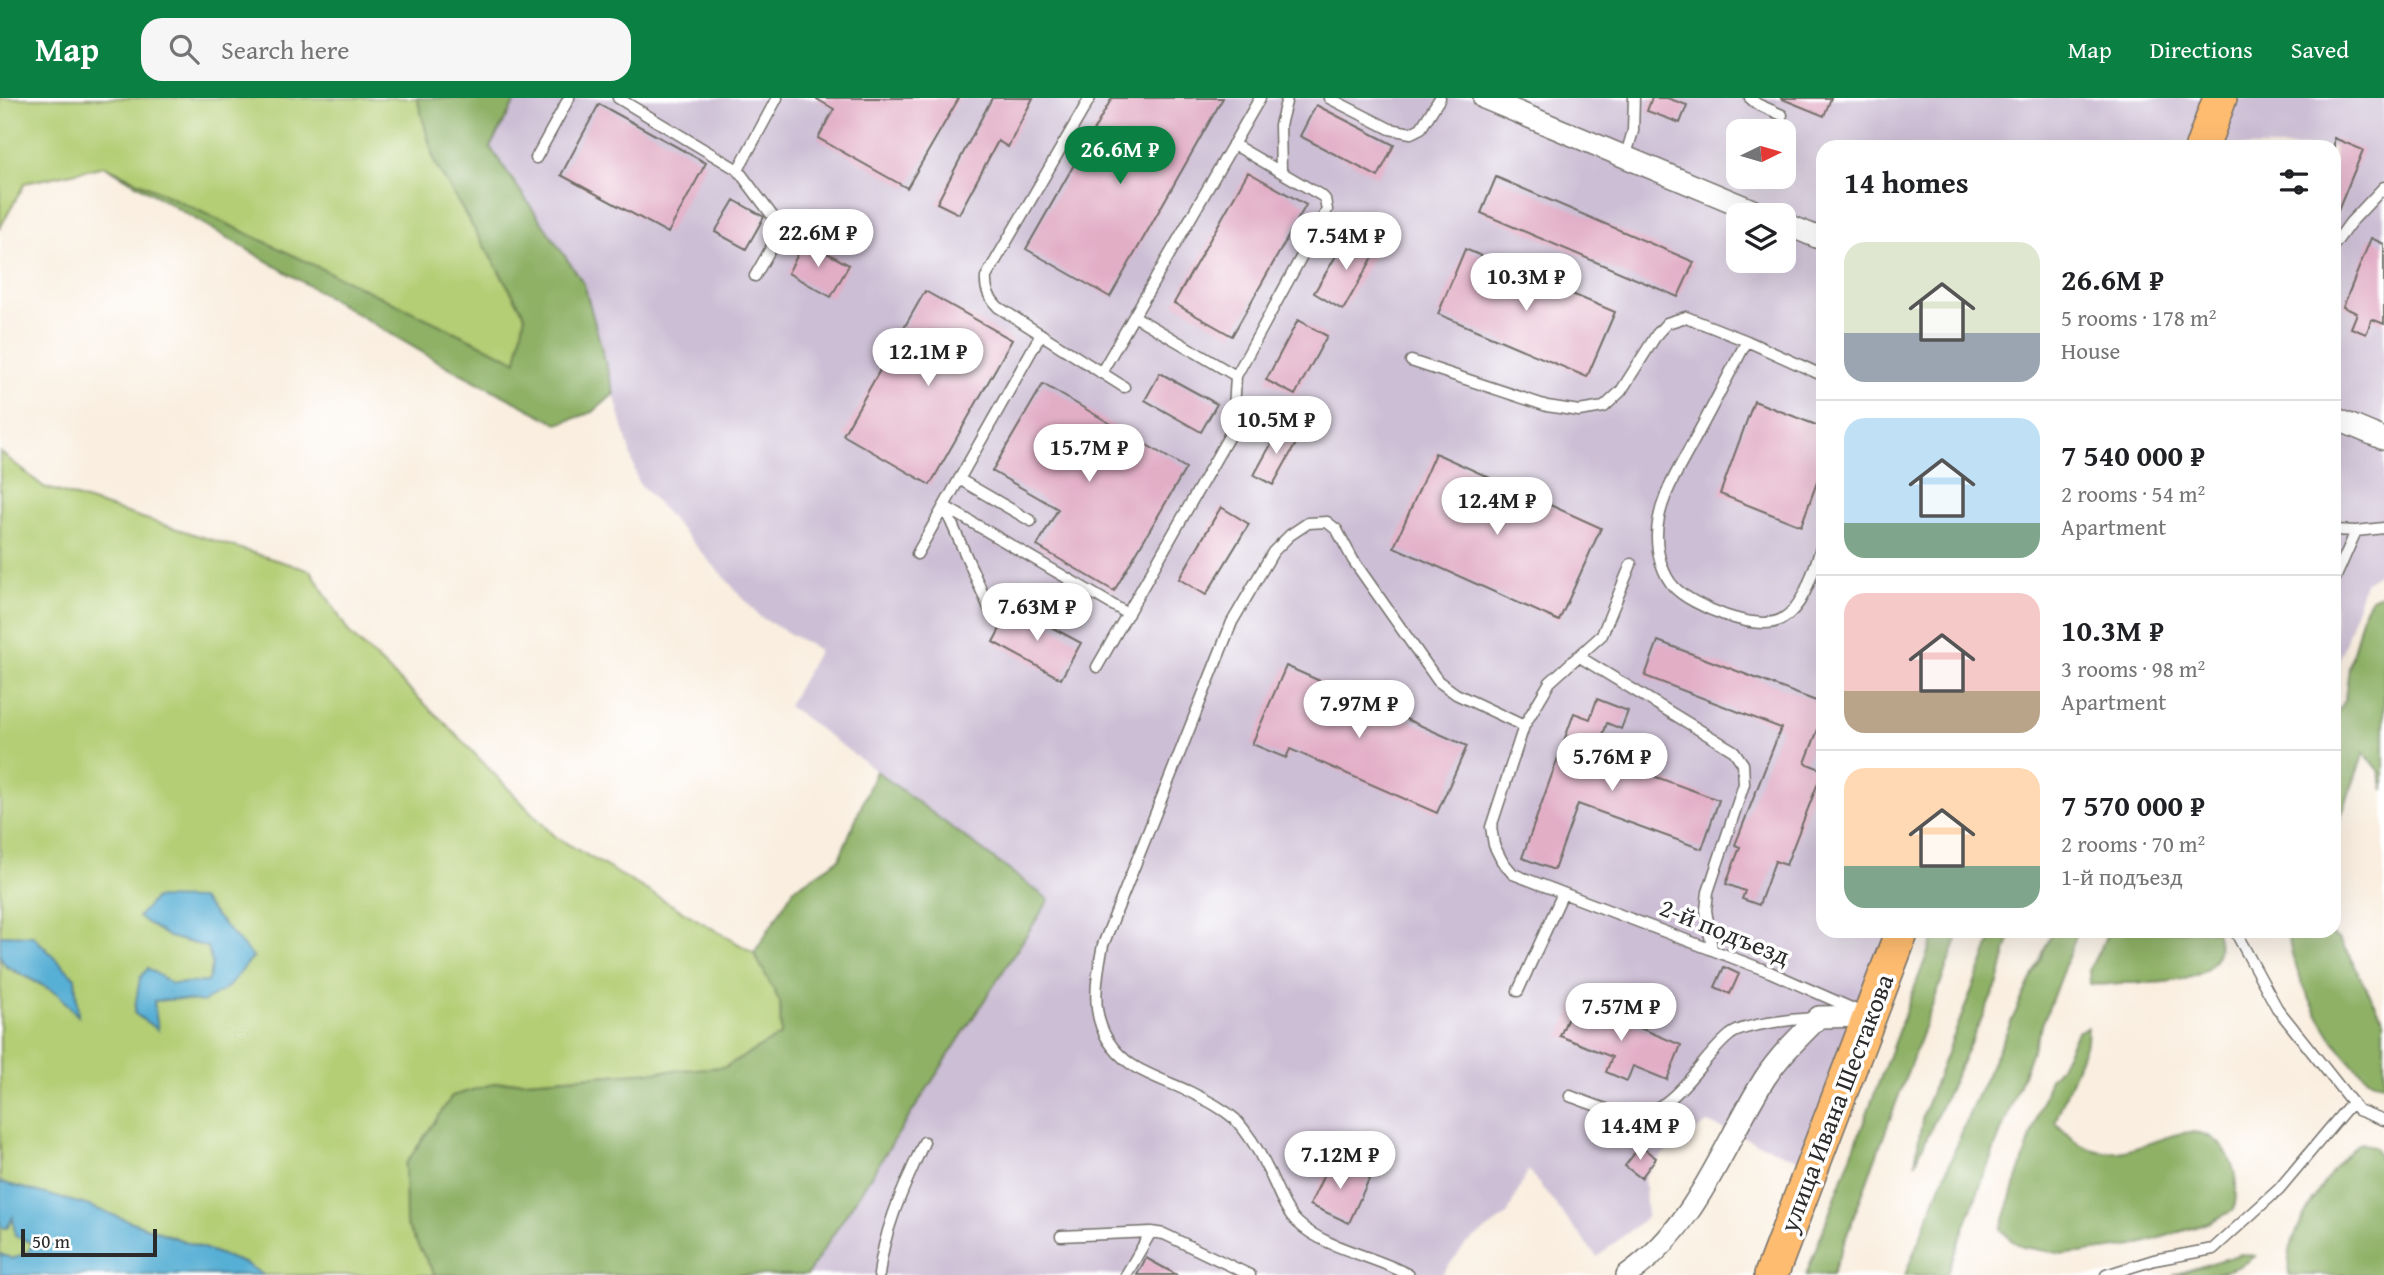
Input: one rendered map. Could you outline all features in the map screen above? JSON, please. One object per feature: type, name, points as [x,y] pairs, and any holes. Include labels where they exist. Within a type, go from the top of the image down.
[{"type":"main road","points":[[2205,140],[2220,98]]},
{"type":"main road","name":"улица Ивана Шестакова","points":[[1771,1275],[1899,938]]},
{"type":"street","points":[[1485,98],[1735,203]]},
{"type":"street","points":[[1796,228],[1816,237]]},
{"type":"street","points":[[2341,421],[2384,439]]},
{"type":"street","points":[[1627,1275],[1664,1244],[1680,1224],[1781,1055],[1819,1017],[1869,1016]]},
{"type":"lane","points":[[536,158],[569,98]]},
{"type":"lane","points":[[618,98],[738,170],[774,218],[776,229],[775,241],[755,276]]},
{"type":"lane","points":[[738,170],[777,98]]},
{"type":"lane","points":[[1090,98],[986,277],[985,287],[998,307],[1124,387]]},
{"type":"lane","points":[[1101,373],[1260,98]]},
{"type":"lane","points":[[1281,172],[1280,125],[1287,98]]},
{"type":"lane","points":[[1329,98],[1390,129],[1411,133],[1421,128],[1440,98]]},
{"type":"lane","points":[[1750,98],[1782,115]]},
{"type":"lane","points":[[1625,158],[1633,131],[1635,101]]},
{"type":"lane","points":[[1097,667],[1229,436],[1233,424],[1236,376],[1327,210],[1322,196],[1233,144]]},
{"type":"lane","points":[[2341,235],[2384,187]]},
{"type":"lane","points":[[1134,316],[1236,376]]},
{"type":"lane","points":[[1411,361],[1547,406],[1579,411],[1604,407],[1620,391],[1667,323],[1686,317],[1816,372]]},
{"type":"lane","points":[[917,554],[1041,334]]},
{"type":"lane","points":[[1747,341],[1667,492],[1657,529],[1660,561],[1673,586],[1688,599],[1716,613],[1753,622],[1781,620],[1799,603],[1816,560]]},
{"type":"lane","points":[[959,479],[1031,521]]},
{"type":"lane","points":[[944,506],[1128,614]]},
{"type":"lane","points":[[944,506],[990,610]]},
{"type":"lane","points":[[1409,1275],[1311,1232],[1297,1222],[1287,1209],[1251,1139],[1236,1121],[1219,1106],[1133,1066],[1110,1046],[1097,1016],[1095,982],[1103,945],[1232,622],[1273,552],[1290,535],[1308,523],[1327,522],[1337,530],[1353,560],[1438,681],[1455,694],[1524,726]]},
{"type":"lane","points":[[2341,530],[2384,528]]},
{"type":"lane","points":[[2341,565],[2356,531]]},
{"type":"lane","name":"2-й подъезд","points":[[1631,564],[1602,635],[1550,682],[1524,726],[1491,827],[1494,845],[1502,861],[1513,874],[1712,949],[1869,1016]]},
{"type":"lane","points":[[1577,656],[1734,751],[1743,764],[1744,784],[1708,892],[1706,910],[1712,949]]},
{"type":"lane","points":[[1518,991],[1563,893]]},
{"type":"lane","points":[[2239,938],[2277,1008],[2358,1110],[2384,1120]]},
{"type":"lane","points":[[1570,1096],[1622,1113],[1634,1114],[1654,1110],[1676,1092],[1731,1034],[1747,1028],[1819,1017]]},
{"type":"lane","points":[[2106,1275],[2154,1260],[2213,1249],[2279,1189],[2352,1102]]},
{"type":"lane","points":[[879,1275],[896,1203],[924,1142]]},
{"type":"lane","points":[[1062,1236],[1151,1232],[1164,1234],[1250,1275]]},
{"type":"lane","points":[[1126,1275],[1151,1232]]},
{"type":"shaded area","points":[[473,98],[2384,98],[2384,569],[2365,583],[2341,655],[2341,140],[1816,140],[1816,938],[1886,938],[1800,1160],[1707,1123],[1662,1155],[1644,1177],[1647,1217],[1597,1257],[1528,1170],[1507,1215],[1465,1245],[1441,1275],[807,1275],[939,817],[788,706],[819,650],[760,617],[638,482],[584,284],[470,119]]},
{"type":"green space","points":[[0,98],[417,98],[435,163],[525,315],[517,362],[105,166],[25,183],[0,228]]},
{"type":"green space","points":[[417,98],[517,98],[490,147],[584,284],[614,394],[593,412],[558,424],[439,362],[105,166],[516,361],[525,315],[435,163]]},
{"type":"green space","points":[[0,452],[44,487],[311,571],[350,634],[444,722],[554,836],[754,953],[780,997],[781,1035],[725,1067],[496,1083],[452,1096],[406,1224],[435,1275],[263,1275],[246,1264],[86,1205],[0,1182],[0,956],[6,967],[57,993],[78,1015],[75,978],[33,936],[0,935]],"holes":[[[138,916],[253,958],[203,1002],[177,999],[154,1001],[172,984],[208,982],[212,964],[208,947],[169,937]]]},
{"type":"green space","points":[[2384,593],[2384,791],[2379,770],[2364,753],[2341,816],[2341,706],[2345,698],[2349,667],[2364,610],[2371,598]]},
{"type":"green space","points":[[876,771],[1049,900],[807,1275],[435,1275],[406,1224],[405,1165],[452,1096],[496,1083],[725,1067],[781,1035],[780,1002],[754,953],[794,889],[839,859]]},
{"type":"green space","points":[[1933,938],[1957,938],[1832,1275],[1806,1275]]},
{"type":"green space","points":[[1992,938],[2010,938],[1998,983],[1915,1163],[1923,1114]]},
{"type":"green space","points":[[2050,938],[2075,938],[1946,1275],[1905,1275],[1972,1107]]},
{"type":"green space","points":[[2105,938],[2217,938],[2218,949],[2213,963],[2203,972],[2188,978],[2153,983],[2098,985],[2090,984],[2089,970]]},
{"type":"green space","points":[[2289,938],[2339,940],[2384,1020],[2384,1084],[2369,1078],[2337,1045],[2309,997],[2291,951]]},
{"type":"green space","points":[[2088,1027],[2087,1041],[2055,1122],[2082,1146],[2104,1152],[2119,1152],[2183,1133],[2211,1137],[2224,1149],[2232,1163],[2236,1186],[2234,1210],[2208,1223],[2134,1246],[2079,1253],[2064,1254],[2023,1247],[2011,1240],[2001,1229],[2050,1078],[2059,1068],[2077,1032]]},
{"type":"green space","points":[[2361,1142],[2375,1148],[2384,1172],[2384,1275],[2289,1275],[2291,1247],[2310,1205],[2340,1161]]},
{"type":"green space","points":[[13,1216],[33,1243],[28,1252],[13,1259],[0,1254],[0,1227],[7,1228]]},
{"type":"green space","points":[[2241,1254],[2255,1256],[2228,1270],[2173,1275]]},
{"type":"water","points":[[155,898],[201,899],[253,957],[228,987],[203,1002],[177,999],[154,1001],[158,1030],[134,1013],[140,978],[148,968],[172,984],[208,982],[212,964],[208,947],[169,937],[138,917]]},
{"type":"water","points":[[0,935],[33,936],[75,978],[78,1016],[57,993],[6,966],[0,956]]},
{"type":"water","points":[[0,1182],[86,1205],[246,1264],[263,1275],[0,1275],[0,1254],[13,1259],[28,1252],[33,1243],[15,1236],[13,1217],[7,1228],[0,1227]]},
{"type":"building","points":[[815,98],[959,98],[907,188],[818,138],[834,109]]},
{"type":"building","points":[[992,98],[1033,98],[1008,147],[998,141],[959,214],[937,203]]},
{"type":"building","points":[[1112,98],[1223,98],[1110,297],[1026,249]]},
{"type":"building","points":[[1652,98],[1667,98],[1687,105],[1680,123],[1647,111]]},
{"type":"building","points":[[1780,98],[1831,98],[1824,116]]},
{"type":"building","points":[[599,104],[706,163],[668,233],[561,175]]},
{"type":"building","points":[[1316,105],[1394,145],[1378,177],[1300,136]]},
{"type":"building","points":[[2341,141],[2363,150],[2341,203]]},
{"type":"building","points":[[1248,172],[1306,205],[1232,336],[1174,303]]},
{"type":"building","points":[[1496,177],[1694,262],[1678,297],[1481,213]]},
{"type":"building","points":[[734,200],[764,217],[746,249],[715,232]]},
{"type":"building","points":[[1349,234],[1377,250],[1343,310],[1314,293]]},
{"type":"building","points":[[2371,238],[2384,244],[2384,324],[2372,319],[2366,334],[2351,328],[2357,313],[2343,307]]},
{"type":"building","points":[[805,241],[849,265],[831,297],[788,273]]},
{"type":"building","points":[[1465,249],[1615,312],[1587,377],[1438,314]]},
{"type":"building","points":[[925,291],[1012,340],[930,485],[843,435]]},
{"type":"building","points":[[1298,320],[1327,336],[1295,395],[1266,380]]},
{"type":"building","points":[[1160,373],[1217,404],[1201,432],[1145,400]]},
{"type":"building","points":[[1043,384],[1186,468],[1114,591],[1037,546],[1058,509],[992,471]]},
{"type":"building","points":[[1754,401],[1816,425],[1816,485],[1801,526],[1720,494]]},
{"type":"building","points":[[1280,428],[1299,438],[1273,485],[1254,475]]},
{"type":"building","points":[[1435,453],[1601,528],[1559,621],[1394,547]]},
{"type":"building","points":[[1221,507],[1249,524],[1206,595],[1179,579]]},
{"type":"building","points":[[1012,606],[1081,643],[1061,679],[993,642]]},
{"type":"building","points":[[1658,641],[1816,701],[1816,735],[1805,763],[1816,767],[1816,788],[1786,865],[1775,861],[1759,905],[1742,899],[1745,891],[1726,884],[1740,847],[1735,845],[1781,728],[1645,676]]},
{"type":"building","points":[[1286,666],[1467,746],[1437,813],[1290,749],[1286,758],[1252,744]]},
{"type":"building","points":[[1597,699],[1628,711],[1621,729],[1607,723],[1596,755],[1719,800],[1702,849],[1578,804],[1554,870],[1522,858],[1574,713],[1590,719]]},
{"type":"building","points":[[1724,967],[1739,974],[1730,994],[1715,987]]},
{"type":"building","points":[[1575,1001],[1681,1045],[1667,1080],[1633,1066],[1627,1081],[1606,1072],[1612,1057],[1560,1036]]},
{"type":"building","points":[[1640,1146],[1656,1158],[1641,1178],[1625,1166]]},
{"type":"building","points":[[1331,1159],[1370,1177],[1349,1223],[1310,1205]]},
{"type":"building","points":[[1146,1258],[1177,1275],[1137,1275]]}]
